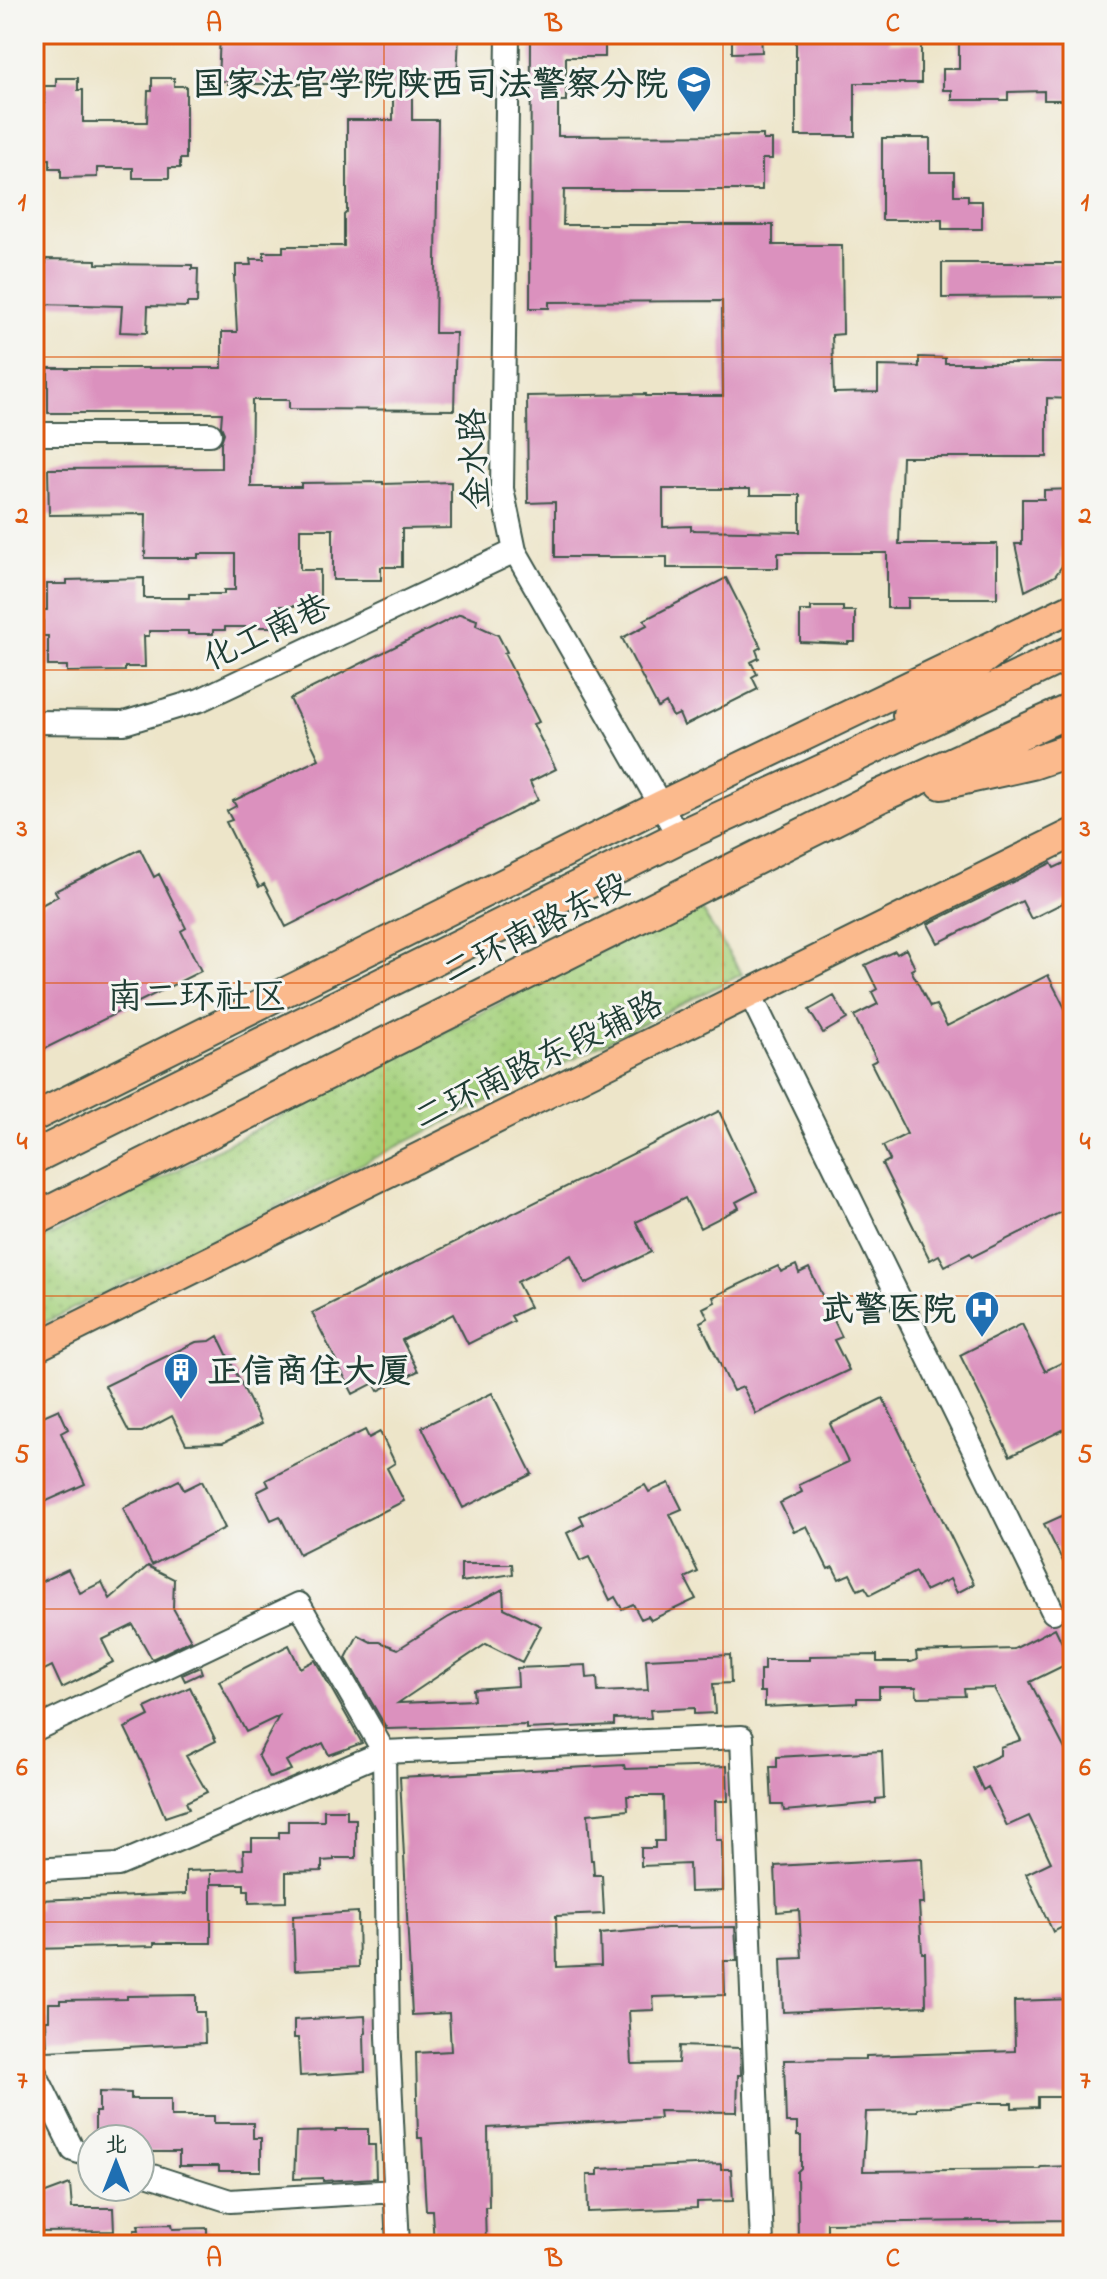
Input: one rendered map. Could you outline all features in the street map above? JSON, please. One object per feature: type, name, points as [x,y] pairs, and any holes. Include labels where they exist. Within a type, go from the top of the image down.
[{"type":"highway","points":[[857,755],[1007,639]]},
{"type":"highway","name":"二环南路东段","points":[[34,1157],[679,837],[1073,651]]},
{"type":"highway","name":"二环南路东段","points":[[34,1220],[880,796],[1073,709]]},
{"type":"highway","points":[[880,796],[1032,763],[1073,749]]},
{"type":"main road","points":[[34,1117],[661,805],[1073,607]]},
{"type":"main road","name":"二环南路东段辅路","points":[[34,1348],[1073,833]]},
{"type":"street","name":"金水路","points":[[508,34],[502,489],[515,551],[679,837]]},
{"type":"street","points":[[34,434],[210,434]]},
{"type":"street","name":"化工南巷","points":[[34,722],[124,723],[200,700],[515,551]]},
{"type":"street","points":[[750,994],[1053,1612]]},
{"type":"street","points":[[34,1730],[299,1604],[384,1752],[388,2037],[398,2245]]},
{"type":"street","points":[[34,1870],[118,1865],[384,1752],[742,1737],[762,2245]]},
{"type":"street","points":[[34,2071],[76,2151]]},
{"type":"street","points":[[156,2177],[230,2201],[396,2191]]},
{"type":"green space","points":[[696,902],[742,974],[34,1328],[34,1244]]},
{"type":"building","points":[[220,34],[459,34],[457,78],[412,78],[412,120],[438,120],[435,333],[456,333],[454,410],[289,409],[289,400],[252,400],[251,487],[301,487],[301,483],[451,482],[451,528],[402,529],[402,567],[381,567],[381,580],[333,580],[333,529],[300,529],[300,570],[320,570],[320,602],[310,602],[310,606],[278,606],[278,627],[225,627],[225,630],[213,630],[213,634],[149,631],[149,636],[144,636],[145,667],[125,667],[125,671],[67,672],[67,666],[48,666],[48,636],[43,636],[47,584],[67,584],[67,580],[144,578],[144,598],[224,594],[224,590],[235,590],[235,554],[145,558],[146,514],[49,515],[48,469],[221,468],[224,433],[222,413],[48,413],[48,368],[222,368],[222,332],[237,332],[236,265],[251,265],[250,259],[264,259],[264,252],[283,252],[283,246],[344,246],[347,120],[393,120],[393,84],[228,84],[229,81],[218,81]]},
{"type":"building","points":[[531,34],[605,34],[605,57],[566,57],[566,101],[558,101],[558,136],[763,135],[763,140],[772,140],[772,159],[762,159],[762,190],[564,190],[563,225],[773,225],[773,245],[842,245],[843,334],[832,335],[834,393],[878,392],[878,366],[919,367],[919,357],[945,358],[945,363],[1073,363],[1073,399],[1047,398],[1047,457],[902,457],[899,544],[997,544],[997,598],[908,598],[908,608],[887,608],[887,553],[778,553],[778,568],[667,568],[667,557],[555,557],[555,502],[528,503],[527,396],[723,396],[722,301],[549,302],[549,308],[530,308]],"holes":[[[663,489],[750,489],[750,495],[800,495],[800,532],[663,527]]]},
{"type":"building","points":[[732,34],[761,34],[762,52],[732,53]]},
{"type":"building","points":[[796,34],[890,34],[889,43],[921,43],[921,83],[855,83],[855,136],[796,136]]},
{"type":"building","points":[[959,34],[1073,34],[1073,100],[1044,100],[1044,91],[1008,92],[1008,100],[952,100],[952,90],[943,90],[943,69],[959,69]]},
{"type":"building","points":[[56,78],[78,78],[78,90],[83,90],[83,122],[147,122],[148,91],[152,91],[152,78],[174,78],[174,86],[186,86],[186,159],[180,159],[180,168],[169,168],[169,178],[133,178],[133,168],[97,168],[97,177],[61,178],[61,168],[50,168],[50,159],[45,159],[44,86],[56,86]]},
{"type":"building","points":[[882,138],[930,138],[930,172],[954,172],[954,195],[968,195],[968,201],[982,201],[982,229],[942,229],[942,220],[882,220]]},
{"type":"building","points":[[46,259],[96,260],[96,264],[192,265],[192,269],[198,269],[197,303],[187,303],[187,307],[148,306],[147,333],[120,332],[122,306],[39,304],[39,300],[34,300],[34,267],[46,263]]},
{"type":"building","points":[[942,263],[1073,263],[1073,297],[942,298]]},
{"type":"building","points":[[1073,489],[1073,547],[1062,547],[1062,566],[1055,576],[1025,591],[1015,544],[1022,544],[1022,499],[1044,499],[1044,490]]},
{"type":"building","points":[[726,578],[761,647],[756,650],[759,658],[751,662],[757,674],[752,677],[758,689],[684,726],[679,714],[673,717],[666,703],[658,708],[622,638],[647,625],[644,620]]},
{"type":"building","points":[[811,607],[843,607],[843,611],[855,611],[855,642],[800,642],[800,611],[811,611]]},
{"type":"building","points":[[460,614],[477,620],[476,625],[498,635],[539,722],[533,724],[556,769],[530,782],[538,800],[286,927],[264,884],[259,887],[239,848],[226,822],[232,820],[227,811],[236,806],[233,801],[319,759],[290,699]]},
{"type":"building","points":[[140,849],[154,877],[159,874],[186,928],[181,931],[201,971],[34,1054],[34,909],[58,896],[55,891]]},
{"type":"building","points":[[1073,859],[1073,898],[1031,919],[1022,901],[938,943],[928,924],[1051,863],[1054,868]]},
{"type":"building","points":[[906,949],[915,968],[911,970],[930,1007],[936,1005],[947,1026],[1048,975],[1073,1024],[1073,1206],[972,1257],[970,1253],[945,1266],[939,1255],[930,1260],[882,1164],[890,1160],[883,1146],[907,1134],[871,1063],[877,1060],[854,1016],[878,1004],[872,992],[877,989],[865,965]]},
{"type":"building","points":[[834,996],[847,1019],[823,1033],[809,1010]]},
{"type":"building","points":[[719,1111],[757,1191],[736,1202],[739,1208],[700,1228],[685,1198],[636,1222],[651,1252],[585,1284],[571,1255],[517,1282],[530,1307],[511,1316],[514,1321],[468,1344],[453,1314],[402,1340],[418,1371],[378,1391],[374,1383],[353,1394],[312,1313]]},
{"type":"building","points":[[796,1265],[799,1273],[809,1268],[842,1337],[834,1340],[849,1370],[756,1414],[743,1387],[733,1391],[700,1322],[708,1318],[703,1308],[715,1302],[713,1297],[778,1266],[781,1272]]},
{"type":"building","points":[[1022,1324],[1045,1371],[1073,1357],[1073,1425],[1010,1456],[960,1355]]},
{"type":"building","name":"正信商住大厦","points":[[218,1336],[261,1424],[223,1443],[186,1444],[172,1416],[142,1432],[129,1432],[105,1386],[196,1342],[210,1341]]},
{"type":"building","points":[[492,1393],[532,1474],[463,1508],[422,1427]]},
{"type":"building","points":[[883,1398],[974,1584],[957,1593],[950,1579],[925,1591],[915,1572],[870,1595],[865,1587],[858,1590],[850,1574],[839,1579],[833,1567],[828,1569],[807,1526],[794,1532],[780,1503],[802,1492],[799,1485],[848,1462],[830,1424]]},
{"type":"building","points":[[59,1409],[68,1429],[61,1433],[85,1484],[40,1504],[34,1492],[34,1420]]},
{"type":"building","points":[[365,1430],[369,1438],[380,1432],[395,1463],[387,1468],[404,1501],[299,1554],[280,1516],[271,1520],[257,1492],[269,1486],[266,1480]]},
{"type":"building","points":[[179,1480],[184,1490],[202,1481],[225,1528],[152,1565],[123,1508]]},
{"type":"building","points":[[669,1483],[682,1509],[670,1514],[698,1572],[685,1578],[696,1599],[651,1620],[648,1616],[641,1619],[633,1604],[622,1609],[615,1597],[610,1600],[589,1557],[580,1561],[567,1533],[584,1524],[580,1516],[645,1485],[649,1492]]},
{"type":"building","points":[[1066,1514],[1068,1519],[1073,1516],[1073,1581],[1044,1524]]},
{"type":"building","points":[[461,1564],[512,1564],[513,1574],[461,1582]]},
{"type":"building","points":[[148,1566],[174,1579],[173,1608],[191,1640],[152,1659],[133,1625],[102,1640],[113,1662],[84,1677],[62,1688],[52,1666],[34,1675],[34,1585],[68,1569],[80,1593],[102,1582],[110,1599]]},
{"type":"building","points":[[503,1589],[504,1608],[541,1626],[522,1662],[486,1644],[398,1703],[474,1700],[473,1689],[518,1686],[517,1668],[586,1665],[587,1678],[597,1677],[598,1692],[648,1690],[646,1659],[730,1655],[731,1683],[713,1684],[715,1713],[694,1714],[694,1708],[650,1710],[651,1718],[614,1719],[614,1725],[526,1729],[526,1725],[387,1729],[346,1658],[358,1635],[398,1649],[449,1617]]},
{"type":"building","points":[[1055,1628],[1071,1662],[1030,1682],[1073,1765],[1073,1922],[1053,1932],[1026,1874],[1051,1862],[1029,1816],[1007,1826],[988,1787],[983,1790],[973,1768],[1000,1755],[1000,1747],[1021,1740],[994,1688],[964,1689],[965,1696],[917,1697],[916,1687],[879,1687],[879,1698],[857,1698],[857,1703],[765,1707],[765,1692],[760,1692],[760,1670],[764,1670],[764,1660],[810,1660],[810,1656],[877,1655],[877,1662],[911,1662],[917,1660],[916,1652],[1014,1649]]},
{"type":"building","points":[[289,1645],[300,1668],[315,1660],[362,1743],[329,1755],[323,1743],[286,1761],[291,1770],[270,1778],[258,1755],[279,1716],[246,1732],[219,1681]]},
{"type":"building","points":[[200,1667],[202,1673],[185,1681],[182,1675]]},
{"type":"building","points":[[190,1687],[216,1741],[186,1756],[207,1792],[186,1802],[189,1809],[165,1817],[125,1728],[149,1716],[145,1708]]},
{"type":"building","points":[[882,1751],[884,1798],[876,1799],[876,1803],[784,1811],[783,1805],[772,1805],[770,1767],[777,1767],[777,1757]]},
{"type":"building","points":[[624,1765],[625,1769],[727,1766],[728,1801],[715,1801],[716,1840],[722,1840],[723,1891],[690,1892],[689,1864],[641,1866],[641,1848],[655,1848],[655,1841],[664,1841],[663,1796],[627,1796],[628,1810],[588,1814],[591,1860],[594,1875],[602,1875],[604,1914],[556,1916],[557,1967],[601,1965],[600,1934],[667,1928],[735,1927],[737,1961],[724,1961],[725,1995],[653,1997],[654,2010],[629,2011],[632,2064],[678,2063],[679,2046],[740,2048],[737,2112],[659,2111],[660,2118],[488,2128],[486,2245],[434,2245],[432,2210],[426,2210],[422,2138],[418,2138],[416,2053],[451,2051],[449,2013],[412,2015],[400,1777]]},
{"type":"building","points":[[324,1810],[347,1810],[347,1819],[356,1819],[356,1858],[322,1861],[322,1871],[286,1872],[286,1902],[249,1903],[249,1890],[244,1890],[244,1884],[211,1884],[211,1943],[34,1949],[34,1910],[39,1909],[38,1900],[186,1894],[186,1871],[244,1869],[243,1850],[252,1850],[252,1838],[279,1838],[279,1832],[288,1832],[288,1821],[324,1821]]},
{"type":"building","points":[[922,1858],[924,1904],[919,1904],[922,1953],[925,1953],[926,2006],[783,2012],[781,1959],[802,1958],[799,1910],[777,1912],[775,1866]]},
{"type":"building","points":[[358,1912],[359,1967],[295,1970],[293,1916]]},
{"type":"building","points":[[196,1995],[196,2012],[204,2012],[205,2043],[47,2051],[49,2003],[60,2003],[60,2000],[127,1999],[127,1996]]},
{"type":"building","points":[[1073,1999],[1073,2097],[1038,2097],[1038,2107],[1012,2108],[1012,2103],[973,2103],[917,2108],[917,2111],[866,2112],[863,2171],[1073,2166],[1073,2220],[827,2223],[827,2245],[798,2245],[797,2172],[801,2168],[801,2136],[797,2136],[797,2123],[786,2123],[784,2060],[1015,2051],[1014,2001]]},
{"type":"building","points":[[365,2016],[365,2072],[300,2076],[294,2020]]},
{"type":"building","points":[[99,2092],[131,2093],[131,2099],[171,2099],[171,2116],[214,2116],[214,2123],[253,2123],[253,2138],[261,2138],[261,2171],[219,2171],[219,2166],[179,2166],[179,2152],[156,2152],[156,2123],[95,2123],[95,2112],[99,2112]]},
{"type":"building","points":[[368,2129],[368,2145],[375,2145],[376,2178],[294,2179],[296,2132]]},
{"type":"building","points":[[721,2164],[721,2169],[731,2169],[733,2201],[697,2202],[697,2208],[588,2212],[587,2175],[598,2175],[598,2169]]},
{"type":"building","points":[[70,2184],[72,2208],[113,2208],[114,2231],[42,2232],[43,2194]]},
{"type":"building","points":[[172,2224],[173,2229],[207,2228],[207,2245],[134,2245],[134,2230],[139,2230],[138,2225]]},
{"type":"place","name":"国家法官学院陕西司法警察分院","points":[[694,114]]},
{"type":"place","name":"武警医院","points":[[982,1339]]},
{"type":"place","name":"正信商住大厦","points":[[181,1401]]},
{"type":"district","name":"南二环社区","points":[[197,995]]}]
